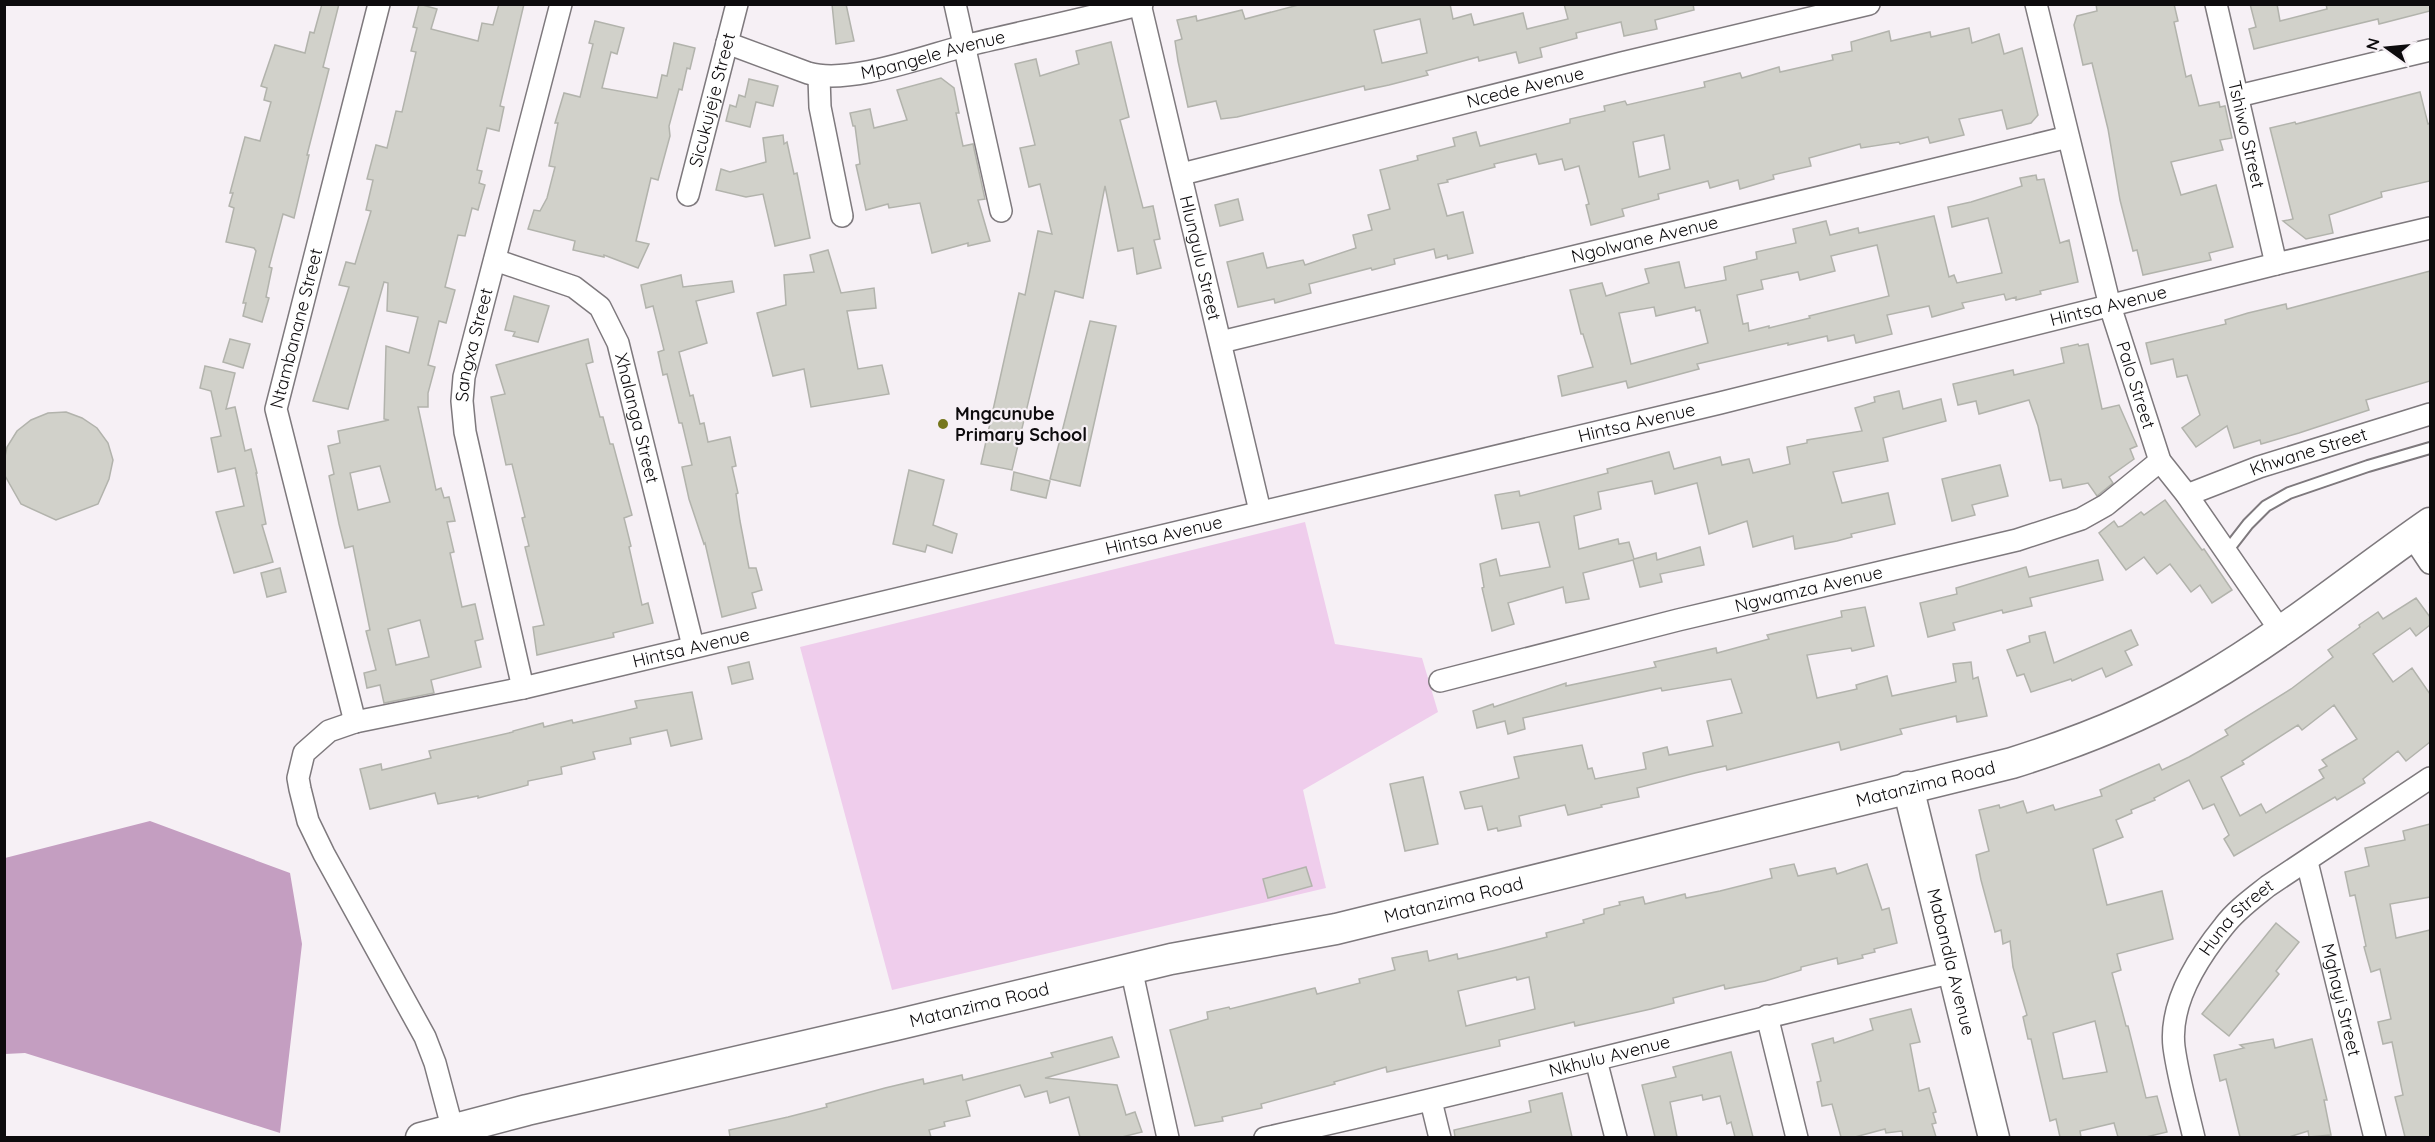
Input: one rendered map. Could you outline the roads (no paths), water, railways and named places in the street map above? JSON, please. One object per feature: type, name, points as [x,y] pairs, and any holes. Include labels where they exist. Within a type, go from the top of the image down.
[{"type":"street","name":"Ntambanane Street","points":[[355,722],[276,409],[379,4]]},
{"type":"street","name":"Sangxa Street","points":[[523,688],[465,432],[462,402],[464,377],[561,4]]},
{"type":"street","name":"Sicukujeje Street","points":[[688,195],[737,4]]},
{"type":"street","points":[[955,4],[1001,211]]},
{"type":"street","name":"Ncede Avenue","points":[[1182,174],[1622,63],[1869,4]]},
{"type":"street","name":"Palo Street","points":[[2036,4],[2110,306],[2160,461],[2227,551],[2280,630]]},
{"type":"street","name":"Tshiwo Street","points":[[2216,4],[2276,264]]},
{"type":"street","name":"Mpangele Avenue","points":[[727,43],[819,77],[852,74],[1141,5]]},
{"type":"street","name":"Hlungulu Street","points":[[1141,5],[1260,511]]},
{"type":"street","points":[[2238,96],[2430,50]]},
{"type":"street","points":[[819,77],[820,107],[843,216]]},
{"type":"street","name":"Ngolwane Avenue","points":[[1221,342],[2068,137]]},
{"type":"street","name":"Hintsa Avenue","points":[[454,1133],[425,1037],[324,854],[302,801],[298,778],[304,753],[328,731],[355,722],[523,688],[1732,400],[2276,264],[2430,228]]},
{"type":"street","name":"Xhalanga Street","points":[[495,260],[574,287],[600,307],[605,316],[618,343],[693,646]]},
{"type":"street","name":"Khwane Street","points":[[2187,495],[2259,467],[2430,414]]},
{"type":"street","name":"Ngwamza Avenue","points":[[1440,681],[1678,620],[2018,540],[2081,519],[2106,505],[2160,461]]},
{"type":"street","points":[[2421,530],[2430,563]]},
{"type":"street","name":"Matanzima Road","points":[[421,1137],[454,1133],[1131,968],[1336,929],[2031,758],[2137,716],[2206,680],[2421,530]]},
{"type":"street","name":"Huna Street","points":[[2193,1137],[2174,1046],[2174,1023],[2181,998],[2224,925],[2247,902],[2268,886],[2430,778]]},
{"type":"street","name":"Mabandla Avenue","points":[[1908,788],[1994,1137]]},
{"type":"street","name":"Mghayi Street","points":[[2307,862],[2374,1137]]},
{"type":"street","points":[[1131,968],[1168,1137]]},
{"type":"street","name":"Nkhulu Avenue","points":[[1265,1137],[1431,1101],[1767,1016],[1954,972]]},
{"type":"street","points":[[1767,1016],[1797,1137]]},
{"type":"street","points":[[1596,1060],[1616,1137]]},
{"type":"street","points":[[1431,1101],[1440,1137]]},
{"type":"lane","points":[[2227,551],[2248,524],[2266,506],[2289,493],[2430,448]]},
{"type":"place","name":"Mngcunube Primary School","points":[[943,424]]}]
